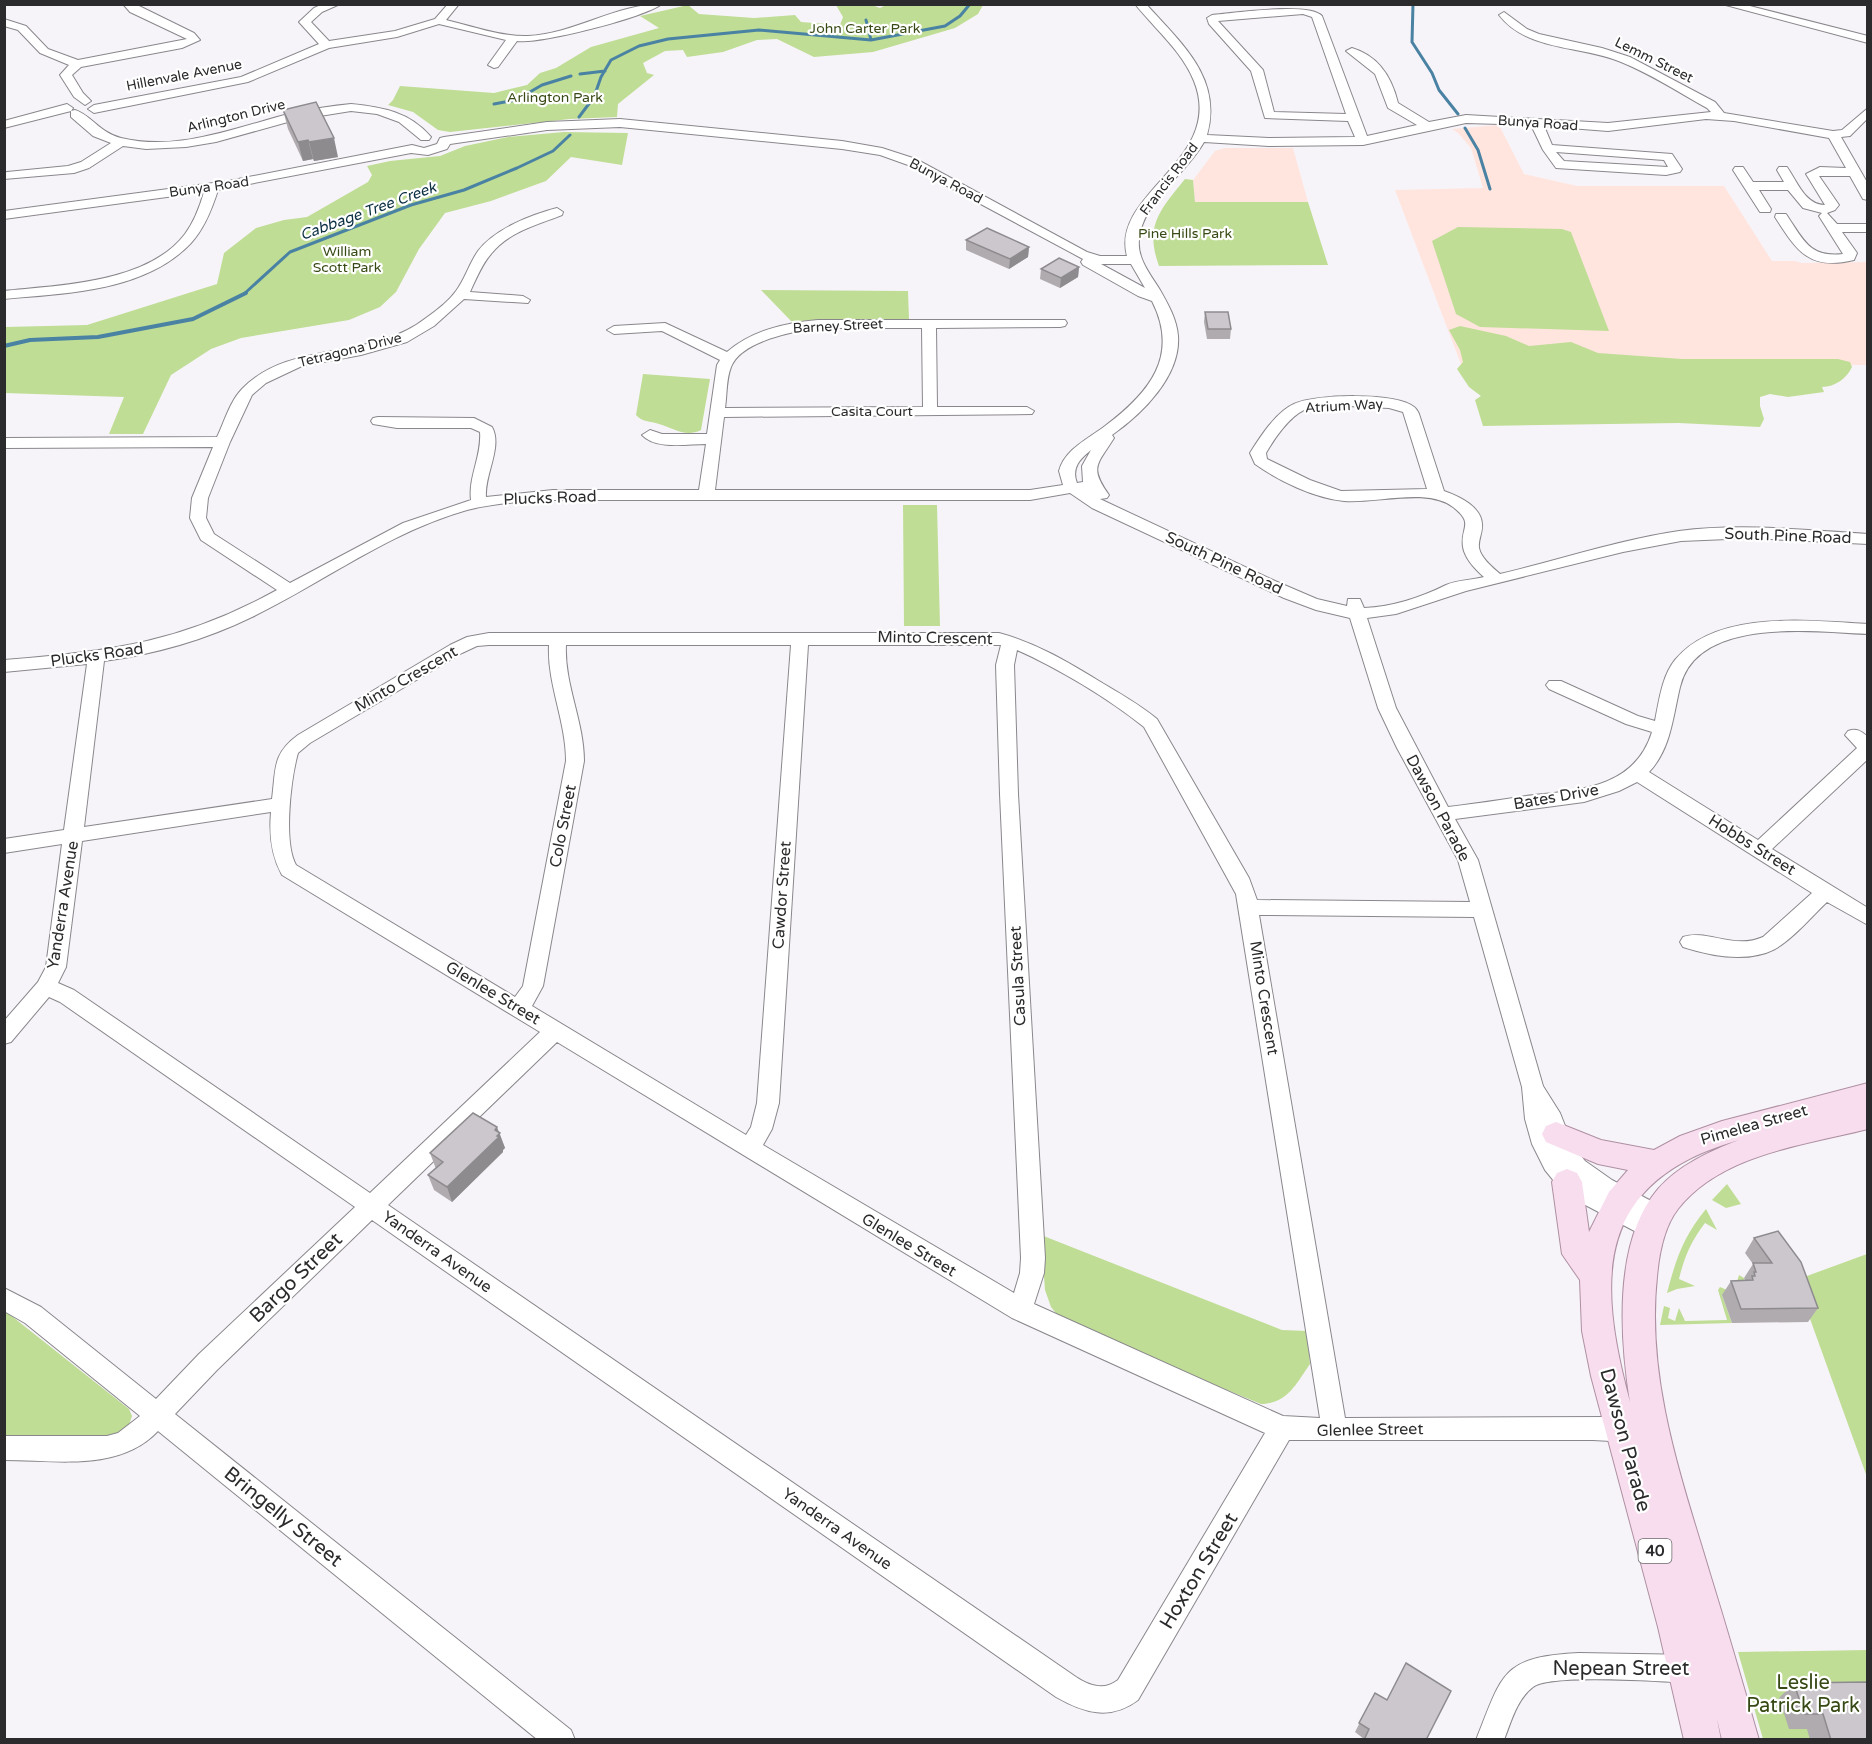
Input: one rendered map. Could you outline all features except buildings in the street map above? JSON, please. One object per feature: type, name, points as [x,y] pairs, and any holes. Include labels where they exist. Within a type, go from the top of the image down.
[{"type":"main road","name":"Pimelea Street","points":[[1618,1204],[1634,1183],[1658,1162],[1685,1147],[1712,1136],[1868,1094]]},
{"type":"main road","name":"Pimelea Street","points":[[1655,1222],[1669,1199],[1690,1179],[1722,1160],[1757,1147],[1868,1118]]},
{"type":"main road","points":[[1556,1134],[1591,1150],[1658,1162]]},
{"type":"main road","points":[[1567,1182],[1577,1254],[1595,1276]]},
{"type":"main road","name":"Dawson Parade","points":[[1618,1204],[1600,1245],[1595,1276],[1600,1342],[1623,1433],[1705,1669],[1741,1740]]},
{"type":"main road","name":"Dawson Parade","points":[[1655,1222],[1645,1252],[1641,1274],[1637,1329],[1642,1387],[1705,1669],[1703,1740]]},
{"type":"street","points":[[4,22],[20,27],[44,51],[77,64],[182,45],[194,40],[190,35],[134,10],[128,4]]},
{"type":"street","points":[[302,4],[318,10]]},
{"type":"street","points":[[326,45],[305,22],[318,10],[335,4]]},
{"type":"street","points":[[454,4],[439,21],[513,39],[548,36],[651,5]]},
{"type":"street","name":"Francis Road","points":[[1140,4],[1187,58],[1201,80],[1207,107],[1200,138],[1139,218],[1133,231],[1132,246],[1135,260],[1157,298]]},
{"type":"street","points":[[1727,4],[1868,40]]},
{"type":"street","points":[[1353,118],[1269,116],[1259,73],[1213,22],[1212,18],[1304,11],[1314,13],[1363,141]]},
{"type":"street","name":"Lemm Street","points":[[1504,15],[1516,28],[1537,38],[1617,56],[1711,105],[1720,115]]},
{"type":"street","name":"Hillenvale Avenue","points":[[4,125],[82,108],[203,89],[243,80],[326,45],[397,34],[439,21]]},
{"type":"street","points":[[494,67],[513,39]]},
{"type":"street","points":[[1352,51],[1363,56],[1384,75],[1392,105],[1427,126]]},
{"type":"street","points":[[77,64],[66,75],[82,108]]},
{"type":"street","name":"Arlington Drive","points":[[82,108],[96,134],[121,142],[144,145],[186,144],[213,139],[311,112],[349,109],[384,111],[398,116],[409,121],[425,137]]},
{"type":"street","points":[[1868,111],[1846,133],[1833,135],[1868,196]]},
{"type":"street","name":"Bunya Road","points":[[1200,138],[1269,142],[1363,141],[1427,126],[1479,119],[1608,127],[1689,116],[1720,115],[1833,135]]},
{"type":"street","points":[[1536,122],[1549,148],[1556,162],[1568,167],[1666,171],[1676,169],[1668,157],[1663,156],[1549,148]]},
{"type":"street","name":"Bunya Road","points":[[4,215],[212,188],[412,149],[420,152],[436,150],[443,146],[444,141],[520,131],[603,127],[842,145],[898,156],[1082,255],[1100,260],[1135,260]]},
{"type":"street","points":[[412,149],[410,147],[412,142],[425,137],[435,137],[444,141]]},
{"type":"street","points":[[7,176],[70,170],[85,165],[121,142]]},
{"type":"street","points":[[1739,170],[1765,209]]},
{"type":"street","points":[[1782,170],[1809,208],[1827,209],[1833,205],[1812,174],[1820,171],[1853,172]]},
{"type":"street","points":[[1750,186],[1794,186]]},
{"type":"street","points":[[4,295],[94,284],[130,274],[158,262],[180,247],[190,236],[212,188]]},
{"type":"street","name":"Tetragona Drive","points":[[289,590],[207,537],[198,518],[200,498],[222,442],[246,393],[261,380],[298,362],[361,351],[402,339],[429,323],[460,296],[484,253],[492,245],[510,231],[557,212]]},
{"type":"street","points":[[1781,217],[1806,253],[1815,258],[1846,258],[1851,255],[1825,216]]},
{"type":"street","points":[[1834,228],[1868,228]]},
{"type":"street","name":"Bunya Road","points":[[1082,255],[1089,262],[1157,298]]},
{"type":"street","points":[[460,296],[523,300]]},
{"type":"street","points":[[1092,485],[1088,475],[1089,463],[1112,428],[1152,387],[1168,362],[1172,350],[1171,332],[1168,319],[1157,298]]},
{"type":"street","points":[[929,323],[930,411]]},
{"type":"street","name":"Barney Street","points":[[729,359],[749,342],[798,326],[1060,323]]},
{"type":"street","points":[[614,330],[665,327],[729,359],[724,365],[706,496]]},
{"type":"street","name":"Atrium Way","points":[[1437,494],[1412,414],[1408,409],[1394,404],[1320,404],[1299,407],[1291,413],[1258,453],[1260,461],[1269,467],[1337,495],[1356,498],[1437,494],[1457,502],[1472,515],[1475,525],[1473,552],[1496,579]]},
{"type":"street","name":"Casita Court","points":[[717,412],[1027,411]]},
{"type":"street","points":[[378,421],[474,423],[487,430],[489,437],[476,484],[479,502]]},
{"type":"street","points":[[1074,489],[1066,475],[1071,461],[1086,446],[1112,428]]},
{"type":"street","points":[[650,435],[660,439],[713,439]]},
{"type":"street","points":[[4,443],[222,442]]},
{"type":"street","name":"Plucks Road","points":[[4,666],[96,658],[146,649],[193,636],[237,618],[412,524],[479,502],[524,496],[1030,495],[1092,485]]},
{"type":"street","name":"South Pine Road","points":[[1092,485],[1110,502],[1144,519],[1303,589],[1355,608]]},
{"type":"street","name":"South Pine Road","points":[[1074,489],[1090,501],[1317,605],[1387,611],[1462,587],[1637,544],[1681,536],[1755,532],[1865,538]]},
{"type":"street","name":"Dawson Parade","points":[[1355,608],[1387,708],[1402,742],[1468,860],[1533,1087],[1534,1115],[1548,1157],[1554,1169],[1567,1182],[1655,1222]]},
{"type":"street","name":"Bates Drive","points":[[1443,814],[1596,792],[1623,782],[1637,772],[1652,755],[1662,729],[1679,667],[1693,651],[1708,642],[1733,633],[1758,628],[1868,629]]},
{"type":"street","name":"Minto Crescent","points":[[282,804],[287,757],[290,750],[304,738],[466,644],[489,639],[974,637],[1010,641],[1041,654],[1136,711],[1151,723],[1239,878],[1249,907],[1334,1430]]},
{"type":"street","name":"Cawdor Street","points":[[749,1148],[761,1129],[768,1103],[800,638]]},
{"type":"street","name":"Colo Street","points":[[517,1008],[526,998],[532,986],[575,761],[574,738],[557,656],[558,639]]},
{"type":"street","name":"Casula Street","points":[[1010,641],[1005,665],[1008,782],[1033,1258],[1032,1273],[1020,1310]]},
{"type":"street","name":"Yanderra Avenue","points":[[96,658],[57,962],[46,987],[67,996],[1066,1687],[1088,1699],[1105,1701]]},
{"type":"street","points":[[1555,685],[1632,720],[1662,729]]},
{"type":"street","points":[[1760,849],[1868,749],[1854,735]]},
{"type":"street","name":"Hobbs Street","points":[[1637,772],[1868,918]]},
{"type":"street","points":[[4,846],[282,804]]},
{"type":"street","name":"Glenlee Street","points":[[282,804],[281,848],[284,864],[289,870],[1020,1310],[1112,1353],[1282,1428],[1334,1430],[1593,1428],[1623,1433],[1656,1445]]},
{"type":"street","points":[[1690,942],[1736,948],[1761,947],[1826,892]]},
{"type":"street","points":[[1249,907],[1482,910]]},
{"type":"street","points":[[4,1036],[46,987]]},
{"type":"street","name":"Bargo Street","points":[[4,1448],[116,1446],[139,1434],[208,1362],[555,1031]]},
{"type":"street","name":"Dawson Parade","points":[[1533,1087],[1549,1113],[1566,1156],[1618,1204]]},
{"type":"street","name":"Bringelly Street","points":[[4,1298],[33,1315],[549,1736]]},
{"type":"street","name":"Hoxton Street","points":[[1105,1701],[1122,1695],[1133,1683],[1282,1428]]},
{"type":"street","name":"Nepean Street","points":[[1490,1740],[1518,1681],[1535,1670],[1553,1668],[1705,1669]]},
{"type":"shaded area","points":[[1499,125],[1524,174],[1577,186],[1724,186],[1772,261],[1867,262],[1867,365],[1462,367],[1395,190],[1483,188],[1471,148],[1452,129]]},
{"type":"shaded area","points":[[1225,148],[1293,148],[1308,202],[1195,202],[1193,180],[1215,151]]},
{"type":"green space","name":"John Carter Park","points":[[888,4],[983,5],[978,14],[955,28],[873,52],[814,57],[777,39],[757,40],[723,52],[687,57],[683,50],[665,51],[643,63],[647,73],[654,75],[618,104],[617,117],[570,119],[450,132],[438,130],[413,112],[388,105],[400,86],[494,93],[527,85],[540,73],[556,68],[591,47],[659,28],[640,16],[688,5],[699,14],[754,18],[795,15],[801,22],[840,25],[843,17],[836,5],[872,5],[880,8]]},
{"type":"green space","name":"William Scott Park","points":[[564,132],[628,133],[622,165],[571,157],[546,181],[491,201],[445,213],[419,249],[396,292],[380,307],[349,320],[241,338],[211,349],[171,375],[143,434],[109,434],[124,397],[5,393],[5,327],[87,325],[217,284],[224,253],[256,228],[284,220],[307,217],[368,182],[372,175],[367,166],[390,161],[440,156],[465,146],[508,137]]},
{"type":"green space","name":"Pine Hills Park","points":[[1185,179],[1193,180],[1195,202],[1308,202],[1328,265],[1159,266],[1153,239],[1154,228],[1162,209]]},
{"type":"green space","points":[[1458,227],[1562,229],[1571,232],[1609,331],[1480,327],[1456,314],[1432,241]]},
{"type":"green space","points":[[761,290],[908,291],[909,319],[791,321]]},
{"type":"green space","points":[[1460,326],[1506,336],[1529,346],[1571,342],[1598,353],[1682,359],[1838,359],[1850,362],[1852,367],[1840,381],[1822,387],[1824,392],[1788,397],[1770,394],[1760,397],[1764,419],[1760,427],[1679,423],[1483,426],[1475,400],[1481,396],[1469,387],[1457,369],[1463,362],[1460,350],[1449,330]]},
{"type":"green space","points":[[643,374],[710,379],[701,430],[690,433],[680,432],[638,417],[636,415]]},
{"type":"green space","points":[[903,505],[937,505],[940,626],[904,626]]},
{"type":"green space","points":[[1727,1184],[1741,1204],[1726,1208],[1712,1200]]},
{"type":"green space","points":[[1706,1209],[1717,1230],[1705,1223],[1689,1250],[1679,1279],[1695,1286],[1667,1293],[1681,1249],[1691,1229]]},
{"type":"green space","points":[[1041,1235],[1282,1330],[1307,1331],[1310,1364],[1285,1396],[1270,1403],[1261,1404],[1108,1341],[1059,1317],[1051,1307],[1045,1290]]},
{"type":"green space","points":[[1867,1254],[1867,1477],[1796,1280]]},
{"type":"green space","points":[[1739,1275],[1744,1278],[1747,1287],[1745,1287],[1746,1291],[1743,1291],[1744,1295],[1722,1295],[1732,1323],[1660,1325],[1664,1306],[1670,1308],[1668,1318],[1675,1321],[1679,1308],[1685,1321],[1727,1320],[1718,1290],[1720,1287],[1734,1293]]},
{"type":"green space","points":[[4,1310],[129,1409],[132,1416],[128,1428],[110,1437],[5,1438]]},
{"type":"green space","name":"Leslie Patrick Park","points":[[1867,1650],[1867,1739],[1763,1739],[1738,1652]]},
{"type":"waterway","name":"Cabbage Tree Creek","points":[[871,40],[945,26],[960,16],[970,4]]},
{"type":"waterway","points":[[1413,4],[1412,42],[1432,73],[1439,90],[1458,114]]},
{"type":"waterway","points":[[866,20],[871,40]]},
{"type":"waterway","name":"Cabbage Tree Creek","points":[[604,71],[611,60],[639,46],[668,39],[759,30],[871,40]]},
{"type":"waterway","name":"Cabbage Tree Creek","points":[[579,117],[594,97],[604,71]]},
{"type":"waterway","points":[[580,74],[604,71]]},
{"type":"waterway","points":[[494,104],[516,100],[542,85],[571,76]]},
{"type":"waterway","points":[[1465,128],[1478,150],[1490,189]]},
{"type":"waterway","name":"Cabbage Tree Creek","points":[[244,294],[290,252],[411,205],[464,190],[517,168],[553,151],[570,135]]},
{"type":"waterway","name":"Cabbage Tree Creek","points":[[4,346],[30,340],[98,337],[193,319],[244,294]]},
{"type":"park label","name":"Arlington Park","points":[[555,97]]}]
